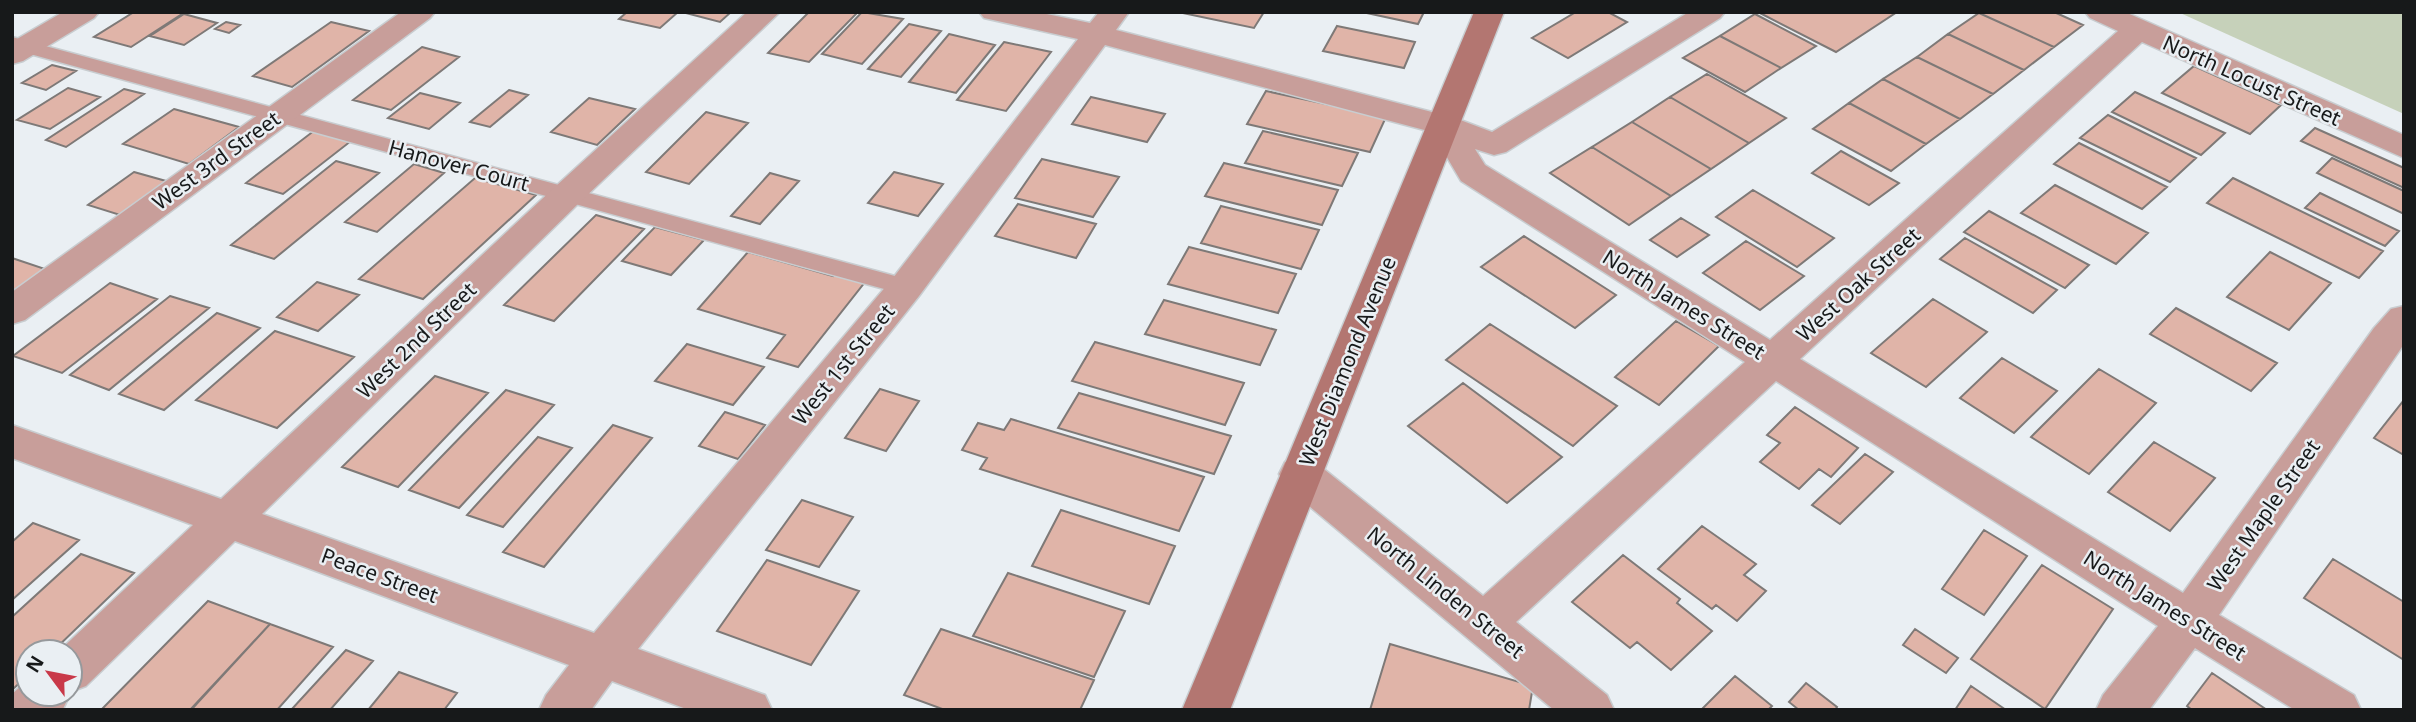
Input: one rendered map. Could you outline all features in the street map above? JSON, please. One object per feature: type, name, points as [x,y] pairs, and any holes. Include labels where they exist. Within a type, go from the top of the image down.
[{"type":"street","points":[[17,49],[84,12]]},
{"type":"street","name":"West 3rd Street","points":[[12,311],[420,12]]},
{"type":"street","name":"West 2nd Street","points":[[84,658],[568,194],[765,12]]},
{"type":"street","points":[[994,12],[1106,23],[1444,125],[1494,145],[1710,12]]},
{"type":"street","name":"West Diamond Avenue","points":[[1206,710],[1489,12]]},
{"type":"street","name":"North Locust Street","points":[[2101,12],[2404,148]]},
{"type":"street","name":"West 1st Street","points":[[563,710],[603,657],[906,287],[1106,23]]},
{"type":"street","name":"West Oak Street","points":[[1485,622],[2138,29]]},
{"type":"street","name":"North James Street","points":[[1444,125],[1473,173],[2189,621],[2337,710]]},
{"type":"street","name":"West Maple Street","points":[[2120,710],[2189,621],[2398,334]]},
{"type":"street","name":"Peace Street","points":[[12,441],[748,710]]},
{"type":"street","name":"North Linden Street","points":[[1300,474],[1590,710]]},
{"type":"lane","name":"Hanover Court","points":[[17,49],[277,115],[906,287]]},
{"type":"green space","points":[[2178,12],[2404,12],[2404,114]]},
{"type":"building","points":[[134,12],[185,12],[131,47],[94,37]]},
{"type":"building","points":[[627,12],[678,12],[660,28],[619,19]]},
{"type":"building","points":[[682,12],[731,12],[720,22]]},
{"type":"building","points":[[809,12],[857,13],[809,62],[768,53]]},
{"type":"building","points":[[862,12],[903,19],[862,64],[822,54]]},
{"type":"building","points":[[1178,12],[1264,12],[1254,28]]},
{"type":"building","points":[[1362,12],[1424,12],[1418,24]]},
{"type":"building","points":[[1576,12],[1608,12],[1627,22],[1568,58],[1532,38]]},
{"type":"building","points":[[1758,12],[1897,12],[1836,52]]},
{"type":"building","points":[[2054,12],[2083,25],[2054,47],[1979,13]]},
{"type":"building","points":[[1979,13],[2054,47],[2024,70],[1948,34]]},
{"type":"building","points":[[184,14],[217,23],[184,45],[150,36]]},
{"type":"building","points":[[1755,14],[1816,46],[1781,68],[1720,36]]},
{"type":"building","points":[[226,22],[240,25],[229,33],[215,29]]},
{"type":"building","points":[[331,22],[369,31],[292,87],[253,76]]},
{"type":"building","points":[[909,24],[941,31],[901,77],[868,69]]},
{"type":"building","points":[[1337,26],[1415,42],[1404,68],[1323,51]]},
{"type":"building","points":[[949,34],[995,45],[956,93],[909,82]]},
{"type":"building","points":[[1948,34],[2024,70],[1993,94],[1917,57]]},
{"type":"building","points":[[1720,36],[1781,68],[1745,92],[1683,58]]},
{"type":"building","points":[[1004,42],[1051,52],[1006,111],[957,100]]},
{"type":"building","points":[[422,47],[459,57],[391,110],[353,100]]},
{"type":"building","points":[[1917,57],[1993,94],[1960,119],[1883,79]]},
{"type":"building","points":[[52,65],[76,71],[46,90],[22,83]]},
{"type":"building","points":[[2194,66],[2281,105],[2250,134],[2162,93]]},
{"type":"building","points":[[1707,74],[1786,118],[1749,143],[1670,97]]},
{"type":"building","points":[[1883,79],[1960,119],[1926,144],[1849,103]]},
{"type":"building","points":[[68,88],[100,97],[50,129],[17,120]]},
{"type":"building","points":[[124,89],[144,94],[66,147],[46,140]]},
{"type":"building","points":[[509,90],[528,95],[490,127],[470,122]]},
{"type":"building","points":[[1266,91],[1386,117],[1370,152],[1247,124]]},
{"type":"building","points":[[2135,92],[2225,133],[2201,155],[2112,112]]},
{"type":"building","points":[[420,93],[460,103],[429,129],[388,118]]},
{"type":"building","points":[[1091,97],[1165,114],[1147,142],[1072,124]]},
{"type":"building","points":[[1670,97],[1749,143],[1711,169],[1632,122]]},
{"type":"building","points":[[589,98],[635,109],[597,145],[551,132]]},
{"type":"building","points":[[1849,103],[1926,144],[1891,171],[1813,129]]},
{"type":"building","points":[[174,109],[239,127],[189,164],[123,144]]},
{"type":"building","points":[[706,112],[748,123],[689,184],[646,172]]},
{"type":"building","points":[[2108,115],[2196,158],[2170,182],[2080,138]]},
{"type":"building","points":[[1632,122],[1711,169],[1671,196],[1592,147]]},
{"type":"building","points":[[2315,128],[2404,168],[2404,188],[2301,141]]},
{"type":"building","points":[[315,130],[351,141],[283,194],[246,183]]},
{"type":"building","points":[[1263,131],[1358,153],[1342,186],[1245,163]]},
{"type":"building","points":[[2079,143],[2167,187],[2142,209],[2054,164]]},
{"type":"building","points":[[1592,147],[1671,196],[1629,225],[1550,173]]},
{"type":"building","points":[[1841,151],[1899,183],[1869,205],[1812,173]]},
{"type":"building","points":[[2332,158],[2404,191],[2404,214],[2317,173]]},
{"type":"building","points":[[1042,159],[1119,177],[1093,217],[1015,198]]},
{"type":"building","points":[[336,161],[379,173],[274,259],[231,245]]},
{"type":"building","points":[[1224,163],[1338,190],[1322,225],[1205,196]]},
{"type":"building","points":[[414,164],[444,173],[377,232],[345,222]]},
{"type":"building","points":[[134,172],[166,181],[120,215],[88,205]]},
{"type":"building","points":[[894,172],[943,184],[918,216],[868,203]]},
{"type":"building","points":[[770,173],[799,181],[760,224],[731,216]]},
{"type":"building","points":[[475,178],[536,195],[423,299],[359,279]]},
{"type":"building","points":[[2233,178],[2383,251],[2359,278],[2207,203]]},
{"type":"building","points":[[2055,185],[2148,233],[2116,264],[2021,213]]},
{"type":"building","points":[[1753,190],[1834,238],[1797,267],[1716,217]]},
{"type":"building","points":[[2320,193],[2399,231],[2385,246],[2305,208]]},
{"type":"building","points":[[1018,204],[1096,224],[1076,258],[995,236]]},
{"type":"building","points":[[1221,206],[1319,230],[1301,269],[1201,243]]},
{"type":"building","points":[[1989,211],[2089,265],[2065,288],[1964,232]]},
{"type":"building","points":[[596,215],[644,229],[554,321],[504,305]]},
{"type":"building","points":[[1681,218],[1709,235],[1677,257],[1650,240]]},
{"type":"building","points":[[655,227],[704,240],[671,275],[622,261]]},
{"type":"building","points":[[1524,236],[1616,295],[1575,328],[1481,267]]},
{"type":"building","points":[[1965,238],[2057,290],[2033,313],[1940,259]]},
{"type":"building","points":[[1746,241],[1804,276],[1760,310],[1703,273]]},
{"type":"building","points":[[1189,247],[1296,274],[1278,313],[1168,284]]},
{"type":"building","points":[[748,252],[833,276],[835,273],[865,282],[798,367],[767,358],[785,335],[698,309]]},
{"type":"building","points":[[2270,252],[2331,283],[2289,330],[2227,297]]},
{"type":"building","points":[[12,258],[45,269],[12,293]]},
{"type":"building","points":[[317,282],[359,295],[318,331],[277,317]]},
{"type":"building","points":[[110,283],[157,299],[62,373],[13,356]]},
{"type":"building","points":[[170,296],[209,308],[109,390],[70,375]]},
{"type":"building","points":[[1933,299],[1987,332],[1926,387],[1871,353]]},
{"type":"building","points":[[1164,300],[1276,330],[1260,365],[1145,334]]},
{"type":"building","points":[[2176,308],[2277,363],[2251,391],[2150,334]]},
{"type":"building","points":[[217,313],[260,328],[164,410],[119,394]]},
{"type":"building","points":[[1676,321],[1719,346],[1659,405],[1615,377]]},
{"type":"building","points":[[1490,324],[1617,406],[1573,446],[1446,360]]},
{"type":"building","points":[[275,331],[354,357],[277,428],[196,400]]},
{"type":"building","points":[[1095,342],[1244,383],[1225,425],[1072,381]]},
{"type":"building","points":[[687,344],[764,367],[733,405],[655,381]]},
{"type":"building","points":[[2002,358],[2057,391],[2014,433],[1960,398]]},
{"type":"building","points":[[2099,369],[2156,403],[2089,474],[2031,437]]},
{"type":"building","points":[[435,376],[488,393],[398,487],[342,467]]},
{"type":"building","points":[[1463,383],[1562,457],[1507,503],[1408,426]]},
{"type":"building","points":[[880,389],[919,401],[886,451],[845,438]]},
{"type":"building","points":[[506,390],[554,405],[459,508],[409,490]]},
{"type":"building","points":[[1079,393],[1231,436],[1214,474],[1058,428]]},
{"type":"building","points":[[2404,400],[2404,455],[2374,438]]},
{"type":"building","points":[[1795,407],[1858,448],[1831,477],[1819,469],[1799,489],[1760,462],[1780,443],[1767,435]]},
{"type":"building","points":[[725,412],[765,425],[738,459],[699,446]]},
{"type":"building","points":[[1011,419],[1204,477],[1179,531],[980,469],[987,458],[962,450],[978,423],[1004,430]]},
{"type":"building","points":[[613,425],[652,438],[544,567],[503,552]]},
{"type":"building","points":[[538,437],[572,448],[503,527],[467,515]]},
{"type":"building","points":[[2154,442],[2215,478],[2170,531],[2108,492]]},
{"type":"building","points":[[1865,454],[1893,472],[1840,524],[1812,505]]},
{"type":"building","points":[[802,500],[853,517],[819,567],[766,550]]},
{"type":"building","points":[[1061,510],[1175,546],[1149,604],[1032,566]]},
{"type":"building","points":[[33,523],[79,540],[12,600],[12,542]]},
{"type":"building","points":[[1702,526],[1756,564],[1744,575],[1766,591],[1737,621],[1716,605],[1712,609],[1658,569]]},
{"type":"building","points":[[1984,530],[2027,556],[1984,615],[1942,589]]},
{"type":"building","points":[[81,554],[134,573],[67,638],[14,638],[12,690],[12,617]]},
{"type":"building","points":[[1623,555],[1680,599],[1677,603],[1712,631],[1671,670],[1637,642],[1630,648],[1572,602]]},
{"type":"building","points":[[2333,559],[2404,602],[2404,660],[2304,598]]},
{"type":"building","points":[[767,560],[859,591],[811,665],[717,631]]},
{"type":"building","points":[[2042,565],[2113,609],[2045,709],[1971,659]]},
{"type":"building","points":[[1008,573],[1125,611],[1094,677],[973,636]]},
{"type":"building","points":[[208,601],[270,624],[190,710],[101,710]]},
{"type":"building","points":[[270,624],[333,647],[277,710],[191,710]]},
{"type":"building","points":[[941,629],[1094,680],[1080,710],[945,710],[904,695]]},
{"type":"building","points":[[1915,629],[1958,658],[1946,673],[1903,645]]},
{"type":"building","points":[[1390,644],[1533,686],[1529,710],[1370,710]]},
{"type":"building","points":[[346,650],[373,661],[330,710],[291,710]]},
{"type":"building","points":[[399,672],[457,693],[444,710],[368,710]]},
{"type":"building","points":[[2212,673],[2267,710],[2192,710],[2187,706]]},
{"type":"building","points":[[1735,676],[1772,706],[1768,710],[1701,710]]},
{"type":"building","points":[[1806,683],[1837,707],[1835,710],[1799,710],[1789,702]]},
{"type":"building","points":[[1971,686],[2006,710],[1955,710]]}]
